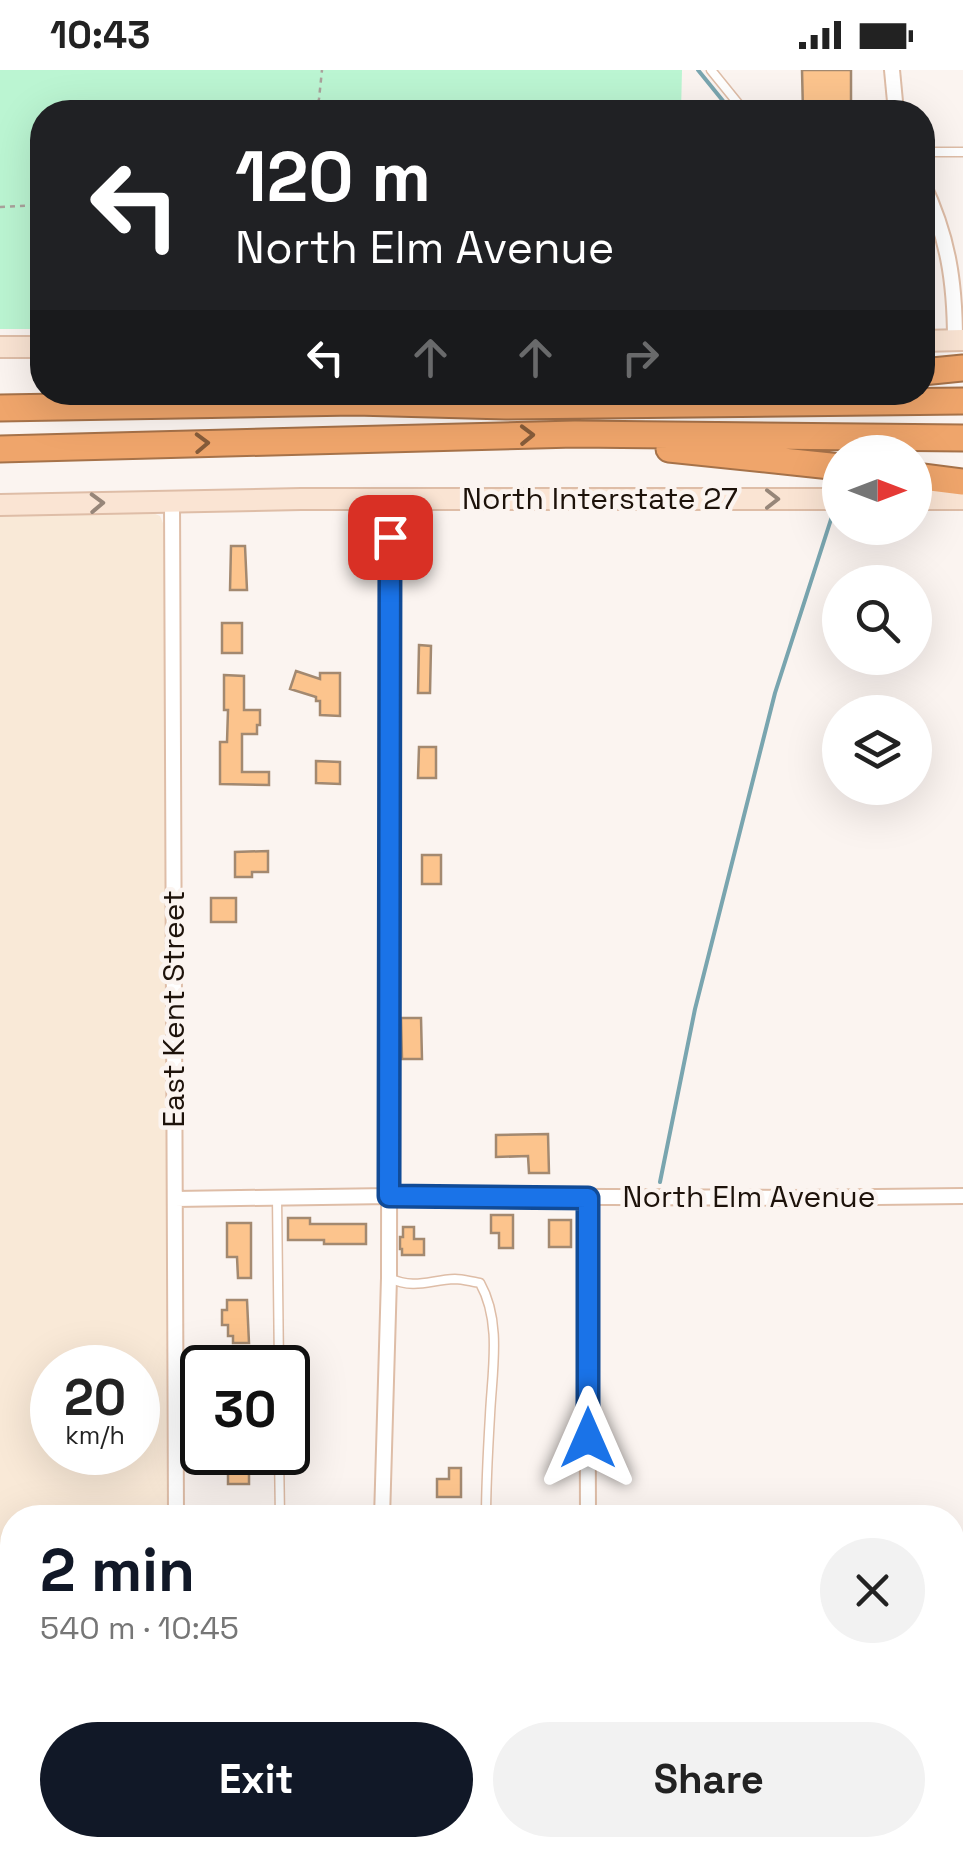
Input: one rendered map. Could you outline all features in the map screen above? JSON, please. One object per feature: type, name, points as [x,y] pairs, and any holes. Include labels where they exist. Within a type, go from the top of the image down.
[{"type":"highway","points":[[935,371],[963,368]]},
{"type":"highway","points":[[935,401],[963,401]]},
{"type":"highway","points":[[0,408],[191,405]]},
{"type":"highway","points":[[488,405],[612,405]]},
{"type":"highway","points":[[576,434],[636,446],[822,466]]},
{"type":"highway","points":[[0,450],[576,434],[963,438]]},
{"type":"highway","points":[[932,478],[963,482]]},
{"type":"main road","points":[[0,347],[30,347]]},
{"type":"main road","name":"North Interstate 27","points":[[0,505],[390,499],[822,499]]},
{"type":"main road","points":[[932,499],[963,500]]},
{"type":"street","points":[[892,70],[895,100]]},
{"type":"street","points":[[935,208],[952,273],[959,340]]},
{"type":"street","points":[[382,1505],[389,1278],[390,499]]},
{"type":"street","name":"East Kent Street","points":[[172,501],[176,1505]]},
{"type":"street","name":"North Elm Avenue","points":[[175,1199],[963,1196]]},
{"type":"street","points":[[588,1198],[588,1505]]},
{"type":"lane","points":[[711,70],[735,100]]},
{"type":"lane","points":[[935,152],[963,152]]},
{"type":"lane","points":[[277,1197],[279,1345]]},
{"type":"lane","points":[[389,1278],[402,1284],[424,1285],[456,1279],[480,1283],[489,1300],[494,1339],[486,1505]]},
{"type":"lane","points":[[280,1475],[280,1505]]},
{"type":"path","points":[[320,100],[322,70]]},
{"type":"path","points":[[0,208],[30,206]]},
{"type":"shaded area","points":[[151,512],[160,516],[165,528],[167,1505],[0,1505],[0,516]]},
{"type":"green space","points":[[0,70],[682,70],[681,100],[30,100],[30,329],[0,329]]},
{"type":"building","points":[[802,70],[851,70],[851,100],[803,100]]},
{"type":"building","points":[[231,546],[245,546],[247,590],[230,590]]},
{"type":"building","points":[[222,623],[242,623],[242,653],[222,653]]},
{"type":"building","points":[[419,645],[431,646],[430,693],[418,693]]},
{"type":"building","points":[[296,671],[320,679],[320,673],[340,673],[340,716],[320,715],[320,701],[316,697],[290,689]]},
{"type":"building","points":[[224,675],[244,676],[244,710],[260,710],[257,734],[242,734],[242,772],[269,772],[269,785],[220,784],[220,742],[227,742]]},
{"type":"building","points":[[419,747],[436,747],[436,778],[418,778]]},
{"type":"building","points":[[316,761],[340,762],[340,784],[316,783]]},
{"type":"building","points":[[268,851],[268,872],[235,877],[235,852]]},
{"type":"building","points":[[422,855],[441,855],[441,884],[422,884]]},
{"type":"building","points":[[211,898],[236,898],[236,922],[211,922]]},
{"type":"building","points":[[401,1018],[421,1018],[422,1059],[402,1059]]},
{"type":"building","points":[[548,1134],[549,1173],[529,1173],[528,1156],[496,1157],[496,1135]]},
{"type":"building","points":[[491,1215],[513,1215],[513,1248],[499,1248],[499,1233],[491,1233]]},
{"type":"building","points":[[288,1218],[310,1218],[310,1224],[366,1224],[366,1244],[288,1240]]},
{"type":"building","points":[[549,1220],[571,1220],[571,1247],[549,1247]]},
{"type":"building","points":[[227,1223],[251,1223],[251,1278],[238,1278],[237,1257],[227,1257]]},
{"type":"building","points":[[403,1227],[414,1227],[414,1239],[424,1239],[424,1255],[402,1255]]},
{"type":"building","points":[[227,1300],[247,1300],[249,1343],[233,1343],[228,1325],[222,1325]]},
{"type":"building","points":[[449,1468],[461,1468],[461,1497],[437,1497],[437,1479],[449,1479]]},
{"type":"building","points":[[228,1475],[249,1475],[249,1484],[228,1484]]},
{"type":"waterway","points":[[698,70],[722,100]]},
{"type":"waterway","points":[[660,1182],[695,1009],[775,693],[823,545]]},
{"type":"route","points":[[390,537],[389,1196],[588,1198],[588,1438]]}]
